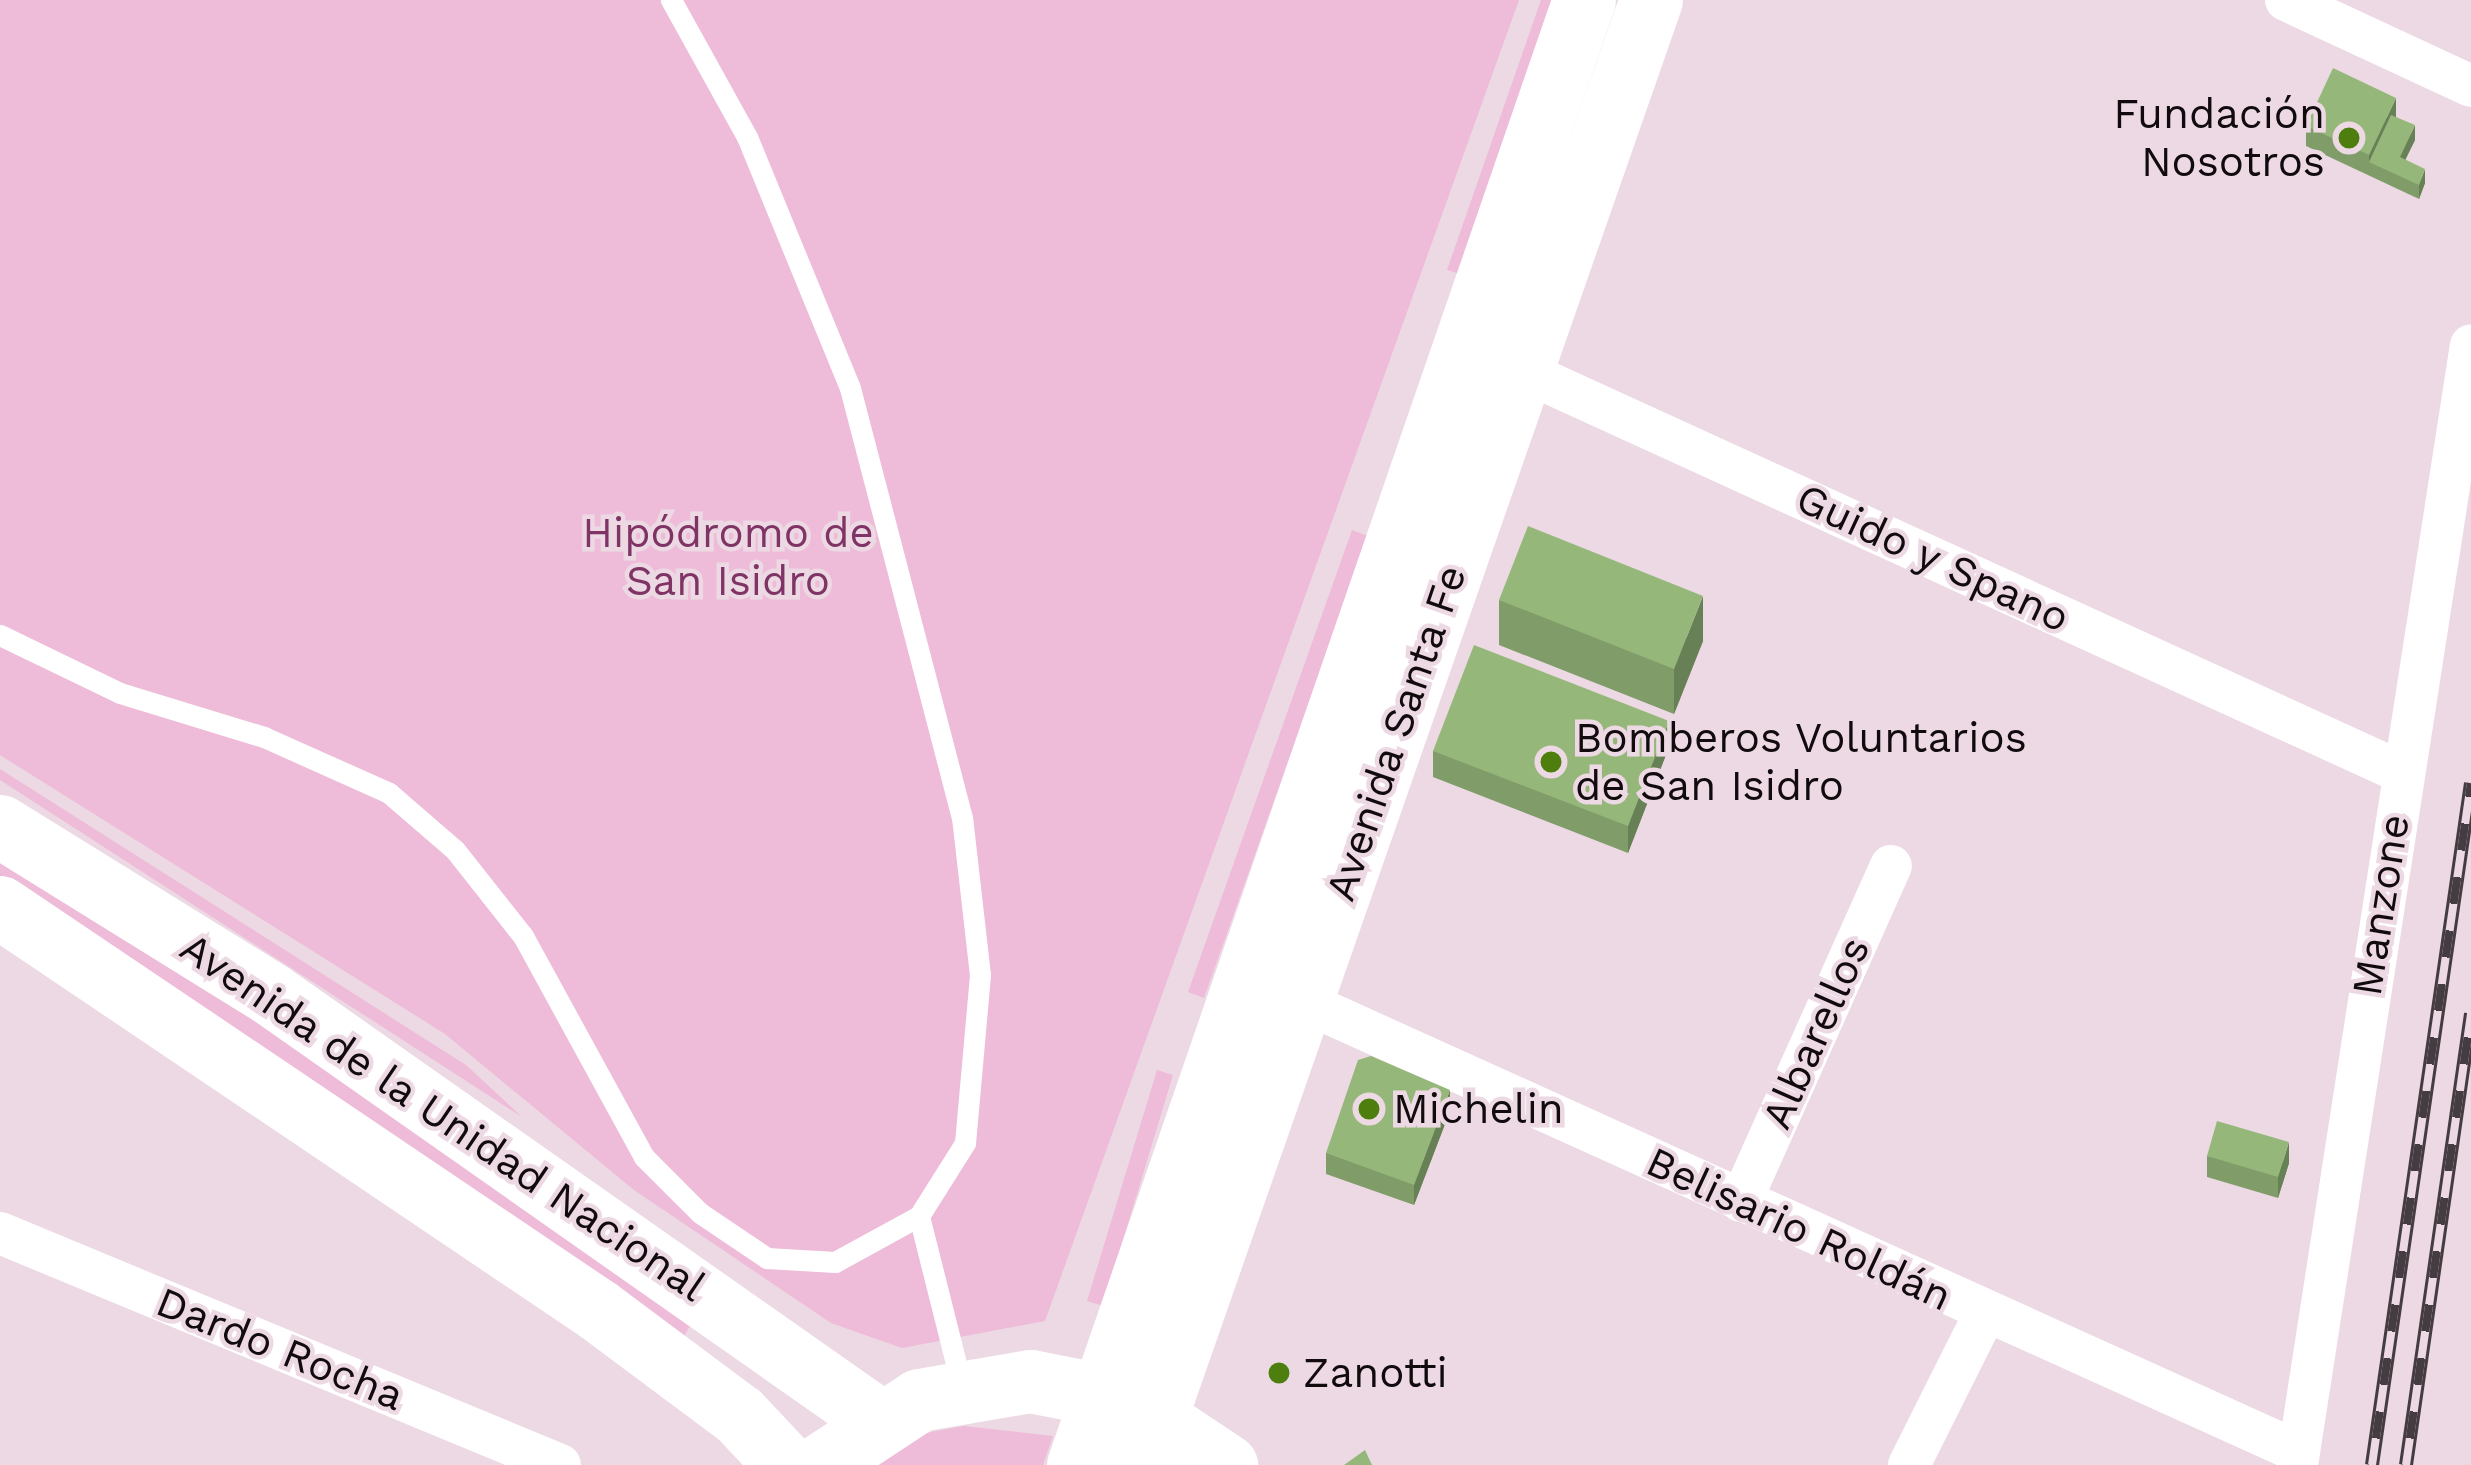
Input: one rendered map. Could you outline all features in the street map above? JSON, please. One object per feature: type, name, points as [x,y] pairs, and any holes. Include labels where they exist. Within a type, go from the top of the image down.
[{"type":"main road","name":"Avenida Santa Fe","points":[[1078,1465],[1134,1424],[1302,1001],[1465,346],[1584,0]]},
{"type":"main road","name":"Avenida Santa Fe","points":[[1134,1424],[1378,690],[1522,370],[1651,0]]},
{"type":"main road","name":"Avenida de la Unidad Nacional","points":[[0,826],[272,994],[878,1420]]},
{"type":"main road","name":"Avenida de la Unidad Nacional","points":[[0,908],[598,1310],[740,1415],[786,1465]]},
{"type":"main road","points":[[820,1465],[878,1420],[963,1388],[1030,1381],[1226,1465]]},
{"type":"street","points":[[2286,0],[2471,86]]},
{"type":"street","name":"Manzone","points":[[2298,1458],[2471,345]]},
{"type":"street","name":"Guido y Spano","points":[[1465,346],[2401,772]]},
{"type":"street","name":"Albarellos","points":[[1741,1201],[1891,866]]},
{"type":"street","name":"Belisario Roldán","points":[[1302,1001],[2298,1458]]},
{"type":"street","name":"Dardo Rocha","points":[[1,1236],[560,1465]]},
{"type":"street","points":[[1909,1465],[1984,1316]]},
{"type":"lane","points":[[0,635],[120,693],[264,737],[389,793],[455,850],[523,936],[644,1157],[700,1213],[766,1258],[835,1262],[919,1216],[965,1143],[980,974],[962,818],[850,388],[747,137],[671,0]]},
{"type":"lane","points":[[919,1216],[963,1388]]},
{"type":"green space","name":"Hipódromo de San Isidro","points":[[0,0],[1519,0],[1045,1321],[902,1348],[831,1323],[634,1190],[445,1034],[0,755]]},
{"type":"green space","points":[[1541,0],[1556,0],[1460,274],[1447,270]]},
{"type":"green space","points":[[1352,530],[1368,536],[1204,998],[1188,992]]},
{"type":"green space","points":[[0,769],[466,1065],[522,1117],[0,780]]},
{"type":"green space","points":[[0,860],[266,1026],[693,1320],[682,1340],[0,893]]},
{"type":"green space","points":[[1157,1070],[1173,1075],[1103,1306],[1087,1301]]},
{"type":"green space","points":[[964,1426],[1053,1436],[1043,1465],[860,1465],[920,1434]]},
{"type":"building","name":"Fundación Nosotros","points":[[2333,68],[2396,98],[2369,155],[2306,126]]},
{"type":"building","points":[[2391,115],[2415,125],[2400,157],[2425,169],[2419,185],[2369,162]]},
{"type":"building","points":[[1528,526],[1703,596],[1674,669],[1499,600]]},
{"type":"building","name":"Bomberos Voluntarios de San Isidro","points":[[1474,645],[1669,721],[1628,826],[1433,751]]},
{"type":"building","points":[[1371,1056],[1450,1090],[1414,1185],[1326,1153],[1358,1060]]},
{"type":"building","points":[[2217,1121],[2289,1142],[2278,1177],[2207,1156]]},
{"type":"building","points":[[1365,1450],[1372,1465],[1344,1465]]},
{"type":"railway","points":[[2372,1465],[2471,783]]},
{"type":"railway","points":[[2406,1465],[2471,1014]]},
{"type":"place","name":"Fundación Nosotros","points":[[2349,138]]},
{"type":"place","name":"Bomberos Voluntarios de San Isidro","points":[[1551,762]]},
{"type":"place","name":"Michelin","points":[[1369,1109]]},
{"type":"place","name":"Zanotti","points":[[1279,1373]]}]
